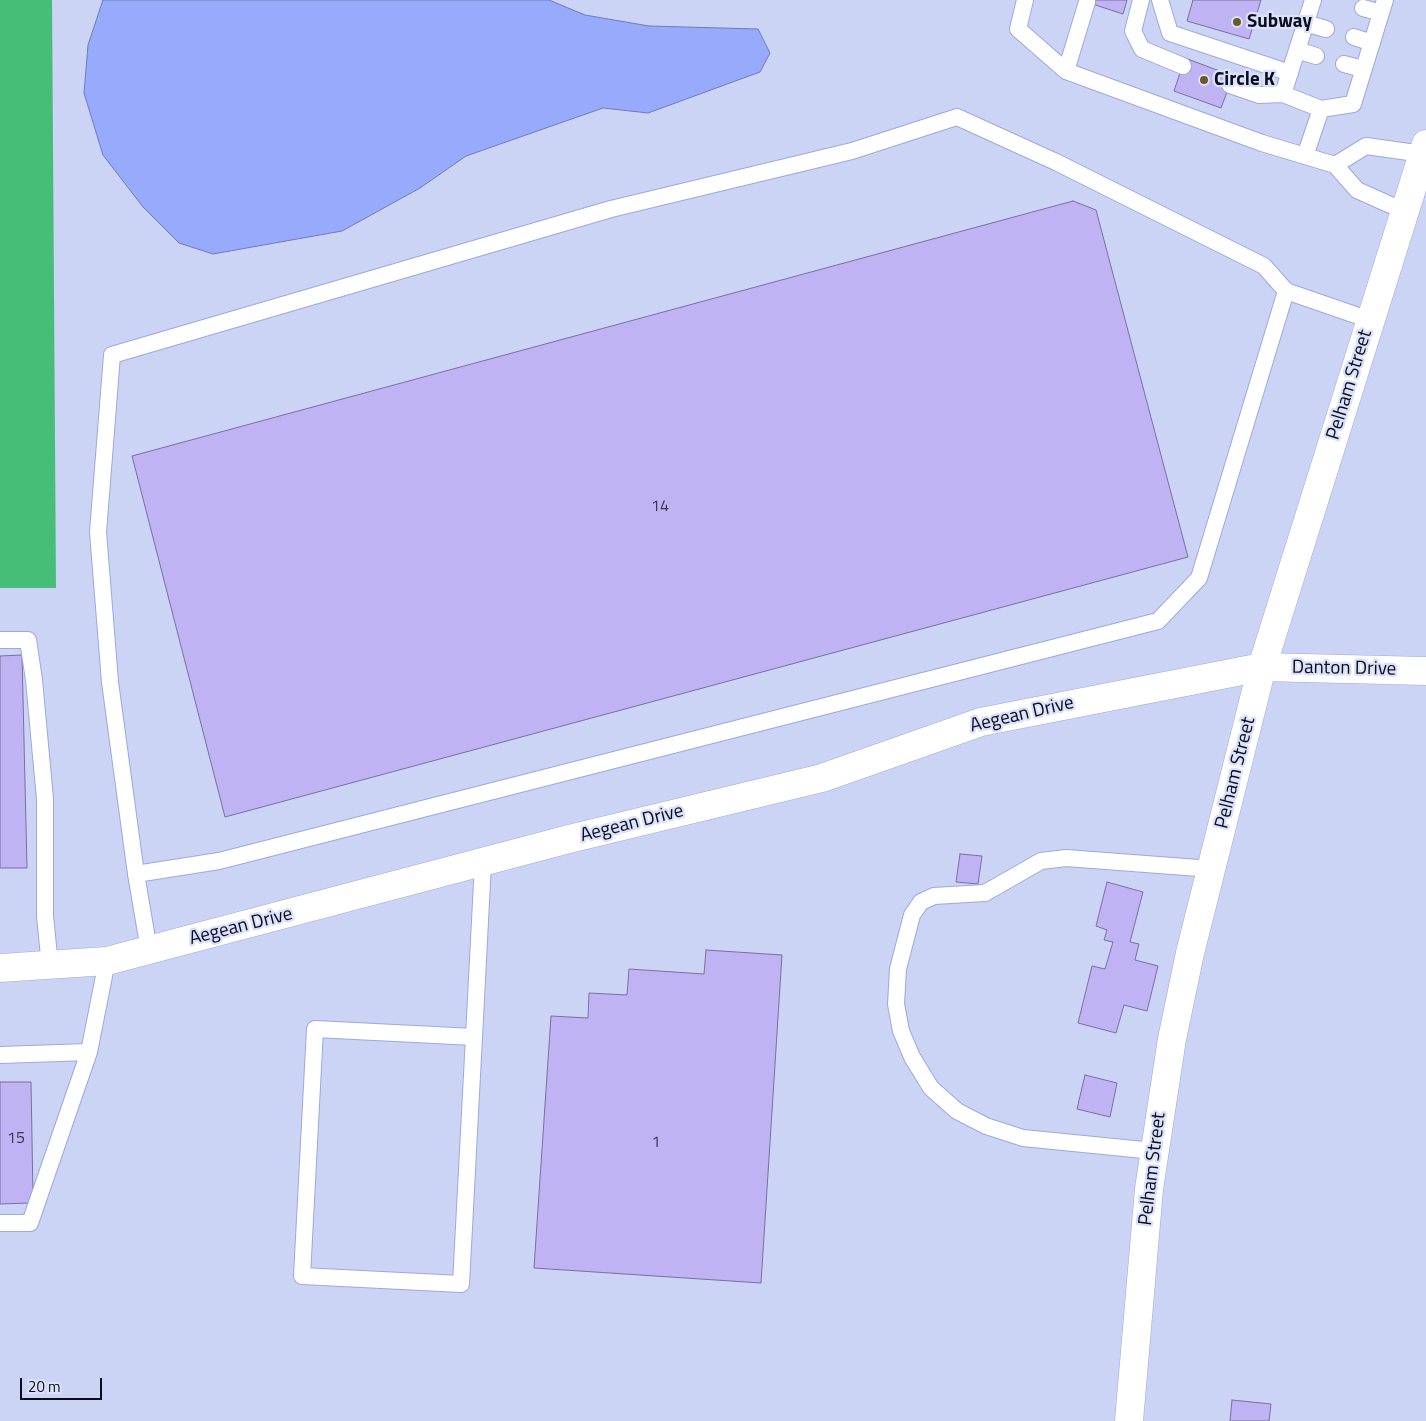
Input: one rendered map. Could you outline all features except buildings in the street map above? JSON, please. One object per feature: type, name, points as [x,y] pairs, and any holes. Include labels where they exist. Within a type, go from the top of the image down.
[{"type":"street","name":"Pelham Street","points":[[1129,1421],[1142,1258],[1154,1151],[1172,1038],[1262,667],[1425,149]]},
{"type":"street","name":"Danton Drive","points":[[1262,667],[1426,671]]},
{"type":"street","name":"Aegean Drive","points":[[0,968],[107,961],[569,839],[822,778],[981,722],[1262,667]]},
{"type":"lane","points":[[1025,0],[1018,29],[1066,71],[1262,143],[1335,165],[1357,190],[1406,212]]},
{"type":"lane","points":[[1141,0],[1133,31],[1142,49],[1183,66]]},
{"type":"lane","points":[[1160,0],[1170,33],[1290,73]]},
{"type":"lane","points":[[1283,94],[1313,0]]},
{"type":"lane","points":[[1066,71],[1087,2]]},
{"type":"lane","points":[[1230,84],[1259,95],[1283,94],[1321,109],[1353,104],[1383,6],[1363,8]]},
{"type":"lane","points":[[1306,23],[1326,29]]},
{"type":"lane","points":[[1354,37],[1372,42]]},
{"type":"lane","points":[[1297,50],[1316,56]]},
{"type":"lane","points":[[1344,64],[1363,69]]},
{"type":"lane","points":[[1305,156],[1321,109]]},
{"type":"lane","points":[[149,950],[136,874],[110,682],[98,532],[112,356],[611,209],[852,151],[957,117],[1056,162],[1264,266],[1286,291],[1370,320]]},
{"type":"lane","points":[[1335,165],[1366,146],[1425,149]]},
{"type":"lane","points":[[136,874],[219,861],[1158,621],[1200,578],[1286,291]]},
{"type":"lane","points":[[0,640],[28,640],[46,800],[45,916],[50,966]]},
{"type":"lane","points":[[1154,1151],[1023,1138],[986,1126],[957,1111],[931,1088],[912,1057],[901,1030],[896,1004],[898,969],[912,915],[921,902],[934,896],[985,893],[1042,861],[1066,858],[1212,869]]},
{"type":"lane","points":[[474,1037],[315,1029],[302,1276],[461,1284],[474,1037],[483,863]]},
{"type":"lane","points":[[0,1224],[30,1223],[89,1052],[107,961]]},
{"type":"lane","points":[[0,1055],[89,1052]]},
{"type":"green space","points":[[0,0],[52,0],[56,588],[0,588]]},
{"type":"water","points":[[103,0],[549,0],[585,15],[649,26],[758,29],[770,53],[760,72],[648,113],[603,108],[466,156],[420,188],[342,231],[213,254],[179,243],[143,207],[103,155],[84,93],[88,45]]},
{"type":"place","name":"Subway","points":[[1237,22]]},
{"type":"place","name":"Circle K","points":[[1204,80]]}]
